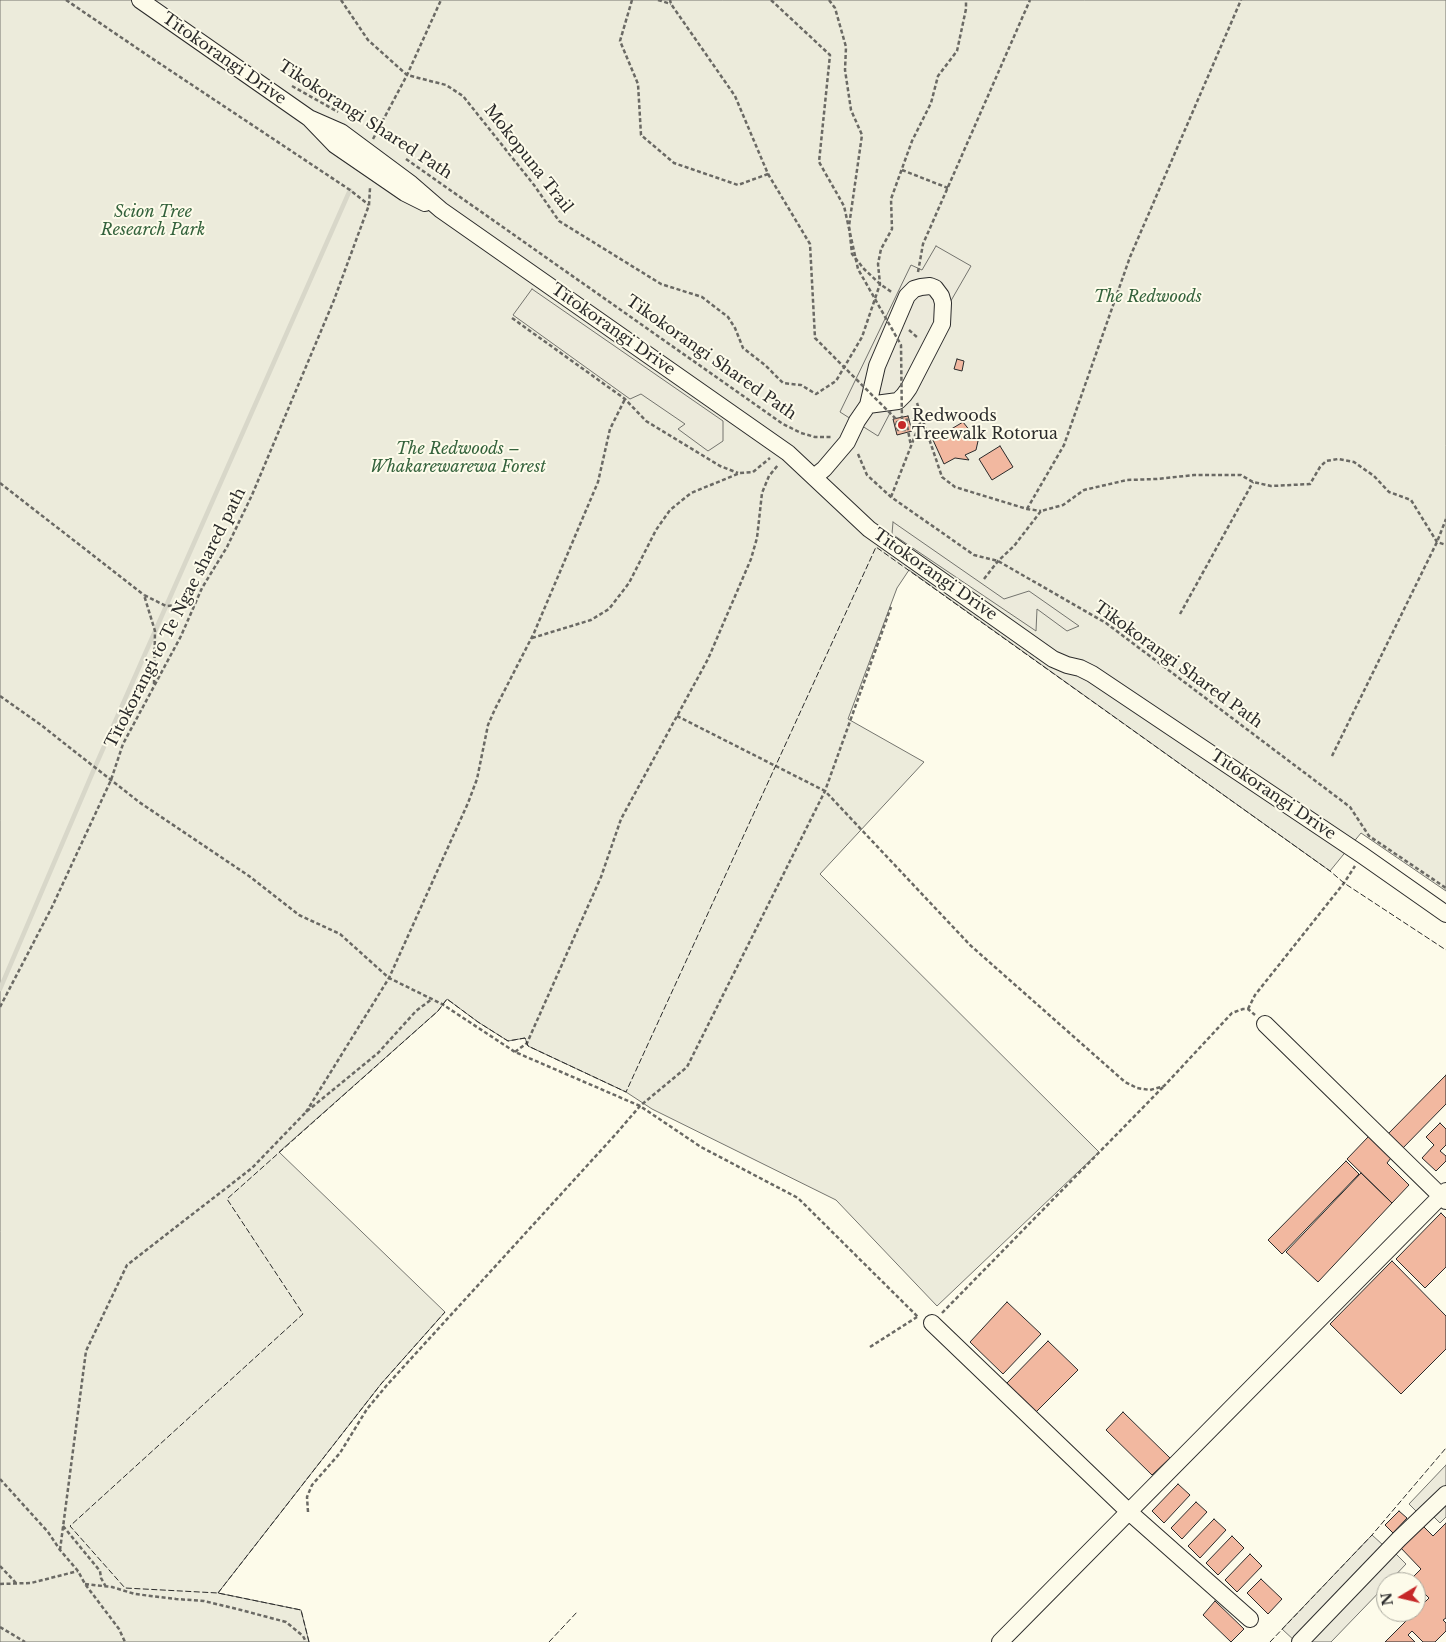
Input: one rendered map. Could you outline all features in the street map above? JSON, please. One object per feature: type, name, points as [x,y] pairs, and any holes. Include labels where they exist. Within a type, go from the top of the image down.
[{"type":"street","name":"Tītokorangi Drive","points":[[140,0],[309,118],[335,145],[405,193],[440,210]]},
{"type":"street","name":"Tītokorangi Drive","points":[[309,118],[370,144],[440,210],[784,450],[869,529],[1053,659],[1092,674],[1362,855],[1446,914]]},
{"type":"street","points":[[814,477],[824,470],[847,442],[857,421],[868,405],[878,366],[910,292],[925,286],[935,288],[941,296],[943,303],[942,324],[901,399],[894,402],[868,405]]},
{"type":"street","points":[[1000,1642],[1128,1511],[1444,1196],[1266,1024]]},
{"type":"street","points":[[924,1320],[1128,1511],[1250,1620]]},
{"type":"street","points":[[1300,1642],[1399,1539],[1446,1494]]},
{"type":"path","points":[[66,0],[350,190],[369,205]]},
{"type":"path","name":"Mokopuna Trail","points":[[341,0],[368,40],[407,75],[446,85],[463,96],[559,221],[661,284],[702,297],[728,317],[735,328],[743,348],[765,365],[783,383],[801,385],[816,394],[836,381],[862,337],[880,284],[878,264],[881,249],[892,229],[892,200],[912,141],[931,103],[938,76],[957,51],[966,9],[966,0]]},
{"type":"path","points":[[370,144],[407,75],[441,0]]},
{"type":"path","points":[[632,0],[620,41],[638,84],[641,134],[674,163],[738,184],[768,174]]},
{"type":"path","points":[[658,0],[671,2],[735,96],[768,174],[810,244],[815,338],[902,425]]},
{"type":"path","points":[[771,0],[830,55],[819,162],[844,206],[858,269],[901,344],[902,425]]},
{"type":"path","points":[[829,0],[835,8],[846,47],[845,70],[851,110],[862,135],[849,226],[852,254],[880,284],[905,301]]},
{"type":"path","points":[[917,288],[923,244],[1030,0]]},
{"type":"path","points":[[1027,509],[1064,445],[1130,257],[1241,0]]},
{"type":"path","name":"Tikokorangi Shared Path","points":[[286,83],[342,116]]},
{"type":"path","name":"Tikokorangi Shared Path","points":[[370,144],[382,142]]},
{"type":"path","name":"Tikokorangi Shared Path","points":[[406,159],[783,424],[801,433],[816,437],[834,436],[847,442],[862,459],[867,475],[891,496],[974,555],[998,561],[1106,623],[1350,807],[1369,836],[1446,888]]},
{"type":"path","points":[[902,170],[948,188]]},
{"type":"path","name":"Tītokorangi to Te Ngae shared path","points":[[0,1007],[52,907],[111,780],[123,744],[181,636],[202,588],[227,547],[255,486],[334,300],[369,205],[370,182]]},
{"type":"path","points":[[512,318],[625,399],[646,422],[720,466],[740,473]]},
{"type":"path","points":[[897,321],[930,348]]},
{"type":"path","points":[[918,395],[917,403],[942,477],[955,487],[1027,509],[1040,512],[1063,505],[1084,490],[1127,480],[1194,475],[1241,475],[1253,482],[1271,486],[1310,484],[1320,467],[1326,462],[1338,459],[1354,462],[1374,476],[1389,492],[1411,500],[1437,542],[1446,545]]},
{"type":"path","points":[[306,1112],[390,978],[468,803],[477,779],[488,725],[531,638],[598,482],[610,429],[625,399]]},
{"type":"path","points":[[902,425],[908,424],[906,430],[898,430],[897,422],[922,418]]},
{"type":"path","points":[[891,496],[922,418]]},
{"type":"path","points":[[905,420],[911,446]]},
{"type":"path","points":[[516,1052],[526,1043],[601,877],[621,819],[708,659],[751,559],[758,538],[762,493],[769,476],[784,450],[791,428]]},
{"type":"path","points":[[531,638],[591,620],[609,609],[629,583],[656,530],[670,510],[691,493],[740,473],[754,472],[784,450]]},
{"type":"path","points":[[1180,614],[1253,482]]},
{"type":"path","points":[[0,483],[144,595],[166,606],[195,604]]},
{"type":"path","points":[[984,579],[998,561],[1014,546],[1040,512]]},
{"type":"path","points":[[1332,756],[1437,542],[1446,519]]},
{"type":"path","points":[[144,595],[155,631],[154,686]]},
{"type":"path","points":[[308,1512],[307,1497],[312,1485],[340,1453],[371,1404],[640,1106],[687,1067],[825,791],[890,607]]},
{"type":"path","points":[[0,696],[41,725],[139,802],[249,876],[299,915],[340,934],[390,978],[432,999],[516,1052],[640,1106],[700,1147],[798,1198],[924,1320]]},
{"type":"path","points":[[677,716],[825,791],[970,945],[1125,1082],[1137,1088],[1150,1090],[1164,1086]]},
{"type":"path","points":[[870,1347],[924,1320],[1164,1086],[1232,1013],[1248,1009],[1254,995],[1344,883]]},
{"type":"path","points":[[60,1550],[86,1351],[127,1265],[252,1168],[306,1112],[378,1052],[416,1011],[432,999]]},
{"type":"path","points":[[0,1479],[48,1532],[78,1571],[85,1584],[119,1629],[125,1642]]},
{"type":"path","points":[[63,1526],[100,1571],[101,1578],[106,1587]]},
{"type":"path","points":[[0,1566],[17,1584]]},
{"type":"path","points":[[0,1584],[31,1583],[78,1571]]},
{"type":"path","points":[[85,1584],[135,1594],[204,1601],[286,1622],[303,1636],[306,1642]]},
{"type":"path","points":[[0,1627],[25,1642]]},
{"type":"green space","name":"The Redwoods – Whakarewarewa Forest","points":[[0,0],[1446,0],[1446,891],[1361,833],[1330,871],[909,570],[897,588],[848,719],[924,762],[820,874],[1099,1152],[937,1306],[836,1200],[652,1109],[626,1092],[528,1046],[525,1038],[508,1041],[447,999],[438,1011],[279,1152],[445,1312],[381,1384],[218,1593],[301,1610],[309,1642],[0,1642]]},
{"type":"shaded area","points":[[936,246],[971,266],[926,344],[878,436],[840,412],[911,265],[922,270]]},
{"type":"shaded area","points":[[532,289],[723,421],[723,441],[708,451],[678,429],[685,424],[641,394],[630,399],[513,315]]},
{"type":"shaded area","points":[[893,522],[1004,599],[1029,591],[1079,626],[1067,631],[1037,609],[1036,631],[892,534]]},
{"type":"shaded area","points":[[1446,1465],[1446,1517],[1440,1523],[1431,1514],[1394,1552],[1406,1564],[1398,1572],[1376,1572],[1376,1595],[1331,1642],[1296,1642],[1282,1629],[1372,1535],[1383,1545],[1416,1511],[1409,1504]]},
{"type":"building","points":[[957,359],[964,361],[962,371],[954,369]]},
{"type":"building","name":"Redwoods Treewalk Rotorua","points":[[908,416],[912,431],[897,435],[893,419]]},
{"type":"building","points":[[963,422],[978,441],[976,450],[965,455],[969,460],[955,458],[944,464],[933,440]]},
{"type":"building","points":[[1000,446],[1013,467],[992,480],[979,459]]},
{"type":"building","points":[[1446,1075],[1446,1104],[1400,1151],[1386,1136]]},
{"type":"building","points":[[1440,1123],[1446,1129],[1446,1145],[1440,1151],[1446,1156],[1446,1161],[1436,1171],[1422,1158],[1434,1145],[1426,1137]]},
{"type":"building","points":[[1369,1136],[1391,1158],[1387,1163],[1409,1185],[1392,1203],[1347,1159]]},
{"type":"building","points":[[1346,1161],[1359,1174],[1282,1254],[1268,1240]]},
{"type":"building","points":[[1361,1173],[1392,1203],[1318,1282],[1286,1252]]},
{"type":"building","points":[[1441,1213],[1446,1218],[1446,1267],[1425,1288],[1396,1259]]},
{"type":"building","points":[[1392,1261],[1446,1316],[1446,1349],[1401,1394],[1330,1324]]},
{"type":"building","points":[[1007,1302],[1041,1334],[1003,1374],[970,1342]]},
{"type":"building","points":[[1048,1341],[1078,1370],[1036,1412],[1007,1383]]},
{"type":"building","points":[[1123,1412],[1170,1458],[1152,1475],[1106,1430]]},
{"type":"building","points":[[1178,1484],[1190,1495],[1164,1523],[1152,1511]]},
{"type":"building","points":[[1196,1502],[1207,1512],[1182,1539],[1171,1528]]},
{"type":"building","points":[[1399,1511],[1407,1518],[1393,1533],[1385,1525]]},
{"type":"building","points":[[1214,1519],[1226,1530],[1200,1558],[1188,1546]]},
{"type":"building","points":[[1446,1523],[1446,1618],[1443,1620],[1446,1623],[1446,1631],[1435,1642],[1423,1642],[1412,1631],[1408,1635],[1415,1642],[1385,1642],[1405,1622],[1426,1622],[1426,1601],[1429,1598],[1426,1595],[1426,1572],[1418,1572],[1421,1569],[1399,1546],[1421,1524],[1433,1536]]},
{"type":"building","points":[[1232,1536],[1244,1548],[1218,1575],[1206,1563]]},
{"type":"building","points":[[1250,1554],[1262,1566],[1237,1592],[1225,1580]]},
{"type":"building","points":[[1261,1579],[1282,1599],[1268,1614],[1247,1593]]},
{"type":"building","points":[[1215,1601],[1244,1629],[1231,1642],[1203,1615]]},
{"type":"waterway","points":[[0,989],[95,767],[350,190]]},
{"type":"fence","points":[[309,1642],[301,1610],[218,1593],[125,1588],[70,1526],[303,1314],[227,1199],[438,1011],[447,999],[508,1041],[525,1038],[528,1046],[626,1092],[876,547],[1330,871],[1344,883],[1446,950]]},
{"type":"fence","points":[[218,1593],[381,1384],[445,1312]]},
{"type":"fence","points":[[1270,1642],[1372,1535],[1446,1448]]},
{"type":"fence","points":[[549,1642],[578,1611]]},
{"type":"place","name":"Redwoods Treewalk Rotorua","points":[[902,425]]},
{"type":"park label","name":"Scion Tree Research Park","points":[[153,221]]},
{"type":"park label","name":"The Redwoods","points":[[1148,297]]}]
